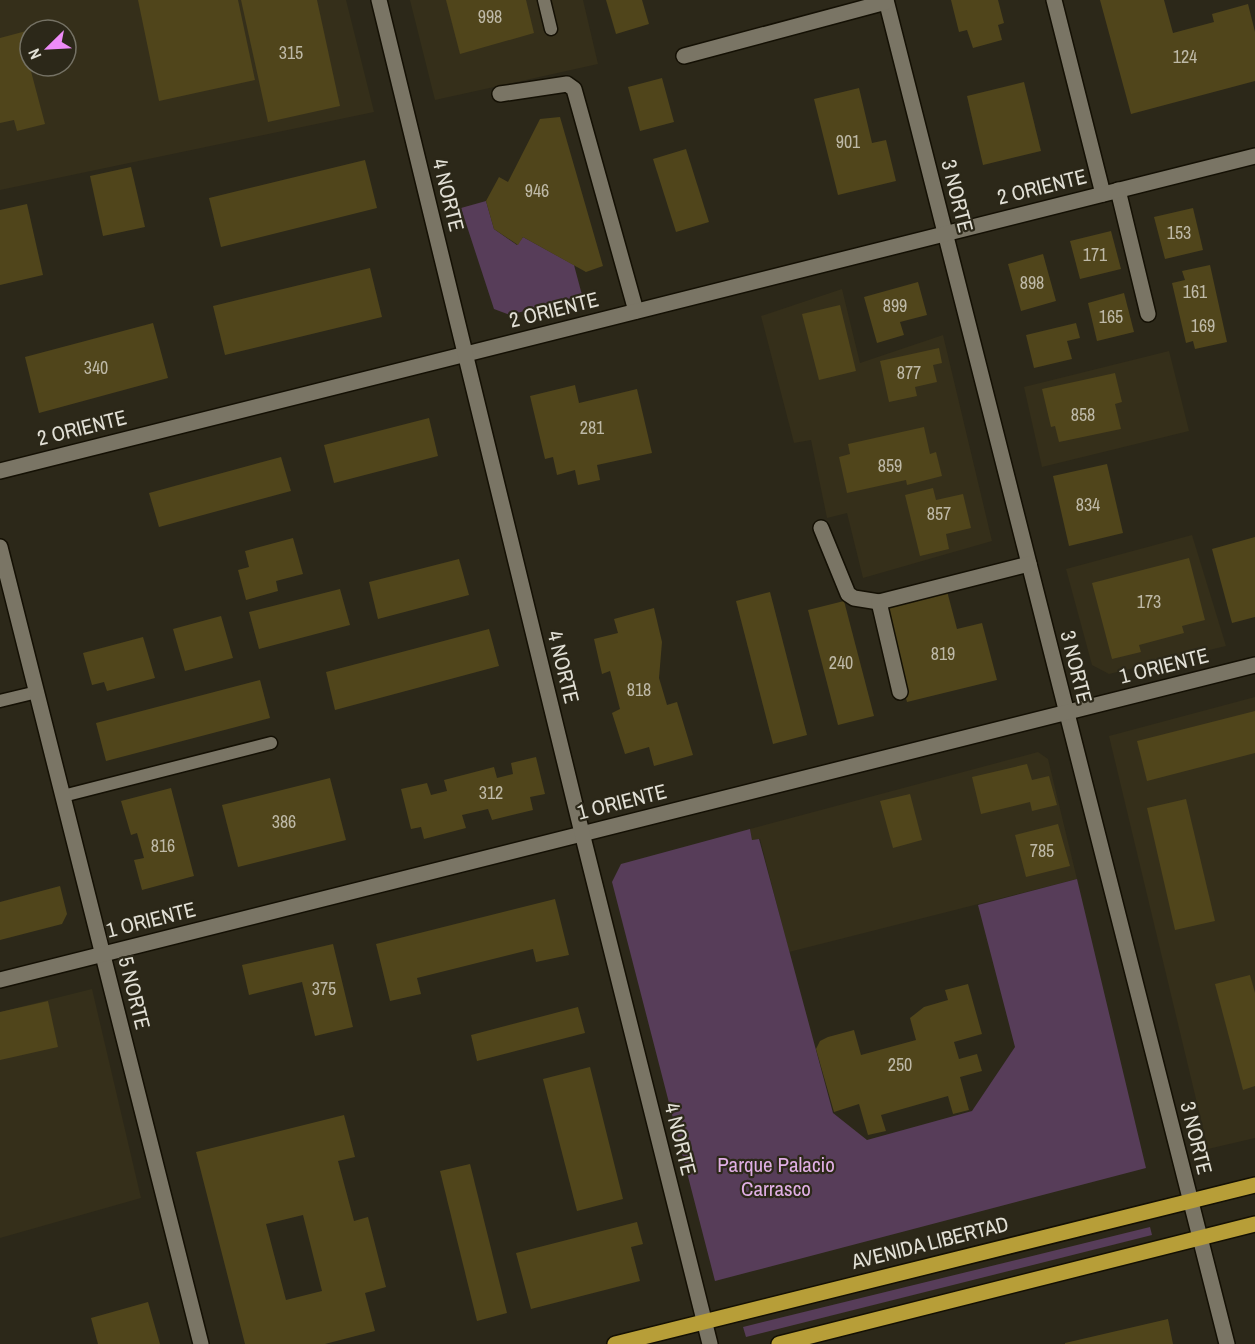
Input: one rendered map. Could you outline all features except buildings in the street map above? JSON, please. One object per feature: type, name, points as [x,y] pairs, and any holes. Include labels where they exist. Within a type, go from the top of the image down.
[{"type":"main road","name":"AVENIDA LIBERTAD","points":[[615,1344],[1255,1185]]},
{"type":"main road","points":[[779,1344],[1255,1224]]},
{"type":"street","name":"4 NORTE","points":[[379,0],[582,833],[710,1344]]},
{"type":"street","points":[[1053,0],[1110,192]]},
{"type":"street","points":[[684,56],[886,1]]},
{"type":"street","name":"3 NORTE","points":[[886,1],[1227,1344]]},
{"type":"street","points":[[500,94],[567,84],[574,89],[636,311]]},
{"type":"street","name":"2 ORIENTE","points":[[0,471],[1255,156]]},
{"type":"street","name":"2 ORIENTE","points":[[1110,192],[1148,314]]},
{"type":"street","points":[[821,528],[848,594],[854,598],[879,602],[1029,564]]},
{"type":"street","name":"5 NORTE","points":[[0,547],[2,566],[37,692],[201,1344]]},
{"type":"street","points":[[879,602],[900,692]]},
{"type":"street","name":"1 ORIENTE","points":[[0,980],[1255,665]]},
{"type":"lane","points":[[544,0],[551,29]]},
{"type":"lane","points":[[0,701],[37,692]]},
{"type":"lane","points":[[63,796],[271,743]]},
{"type":"shaded area","points":[[0,0],[346,0],[374,112],[0,190]]},
{"type":"shaded area","points":[[410,0],[583,0],[598,64],[435,100]]},
{"type":"shaded area","points":[[842,289],[860,363],[943,335],[992,541],[863,578],[847,513],[827,518],[811,440],[794,443],[761,316]]},
{"type":"shaded area","points":[[1169,351],[1189,431],[1042,467],[1024,387]]},
{"type":"shaded area","points":[[1192,535],[1226,646],[1109,674],[1092,665],[1066,569]]},
{"type":"shaded area","points":[[1255,697],[1255,1138],[1208,1149],[1109,736]]},
{"type":"shaded area","points":[[1038,752],[1048,759],[1077,879],[789,952],[760,839],[752,840],[750,829]]},
{"type":"shaded area","points":[[92,989],[141,1198],[0,1238],[0,1012]]},
{"type":"green space","points":[[486,201],[494,229],[517,245],[523,237],[574,265],[582,295],[510,315],[494,309],[461,208]]},
{"type":"green space","name":"Parque Palacio Carrasco","points":[[750,829],[752,840],[759,839],[833,1113],[867,1140],[972,1111],[1015,1047],[978,905],[1077,879],[1146,1168],[715,1281],[612,882],[621,864]]},
{"type":"green space","points":[[1150,1227],[1152,1235],[746,1337],[743,1327]]}]
